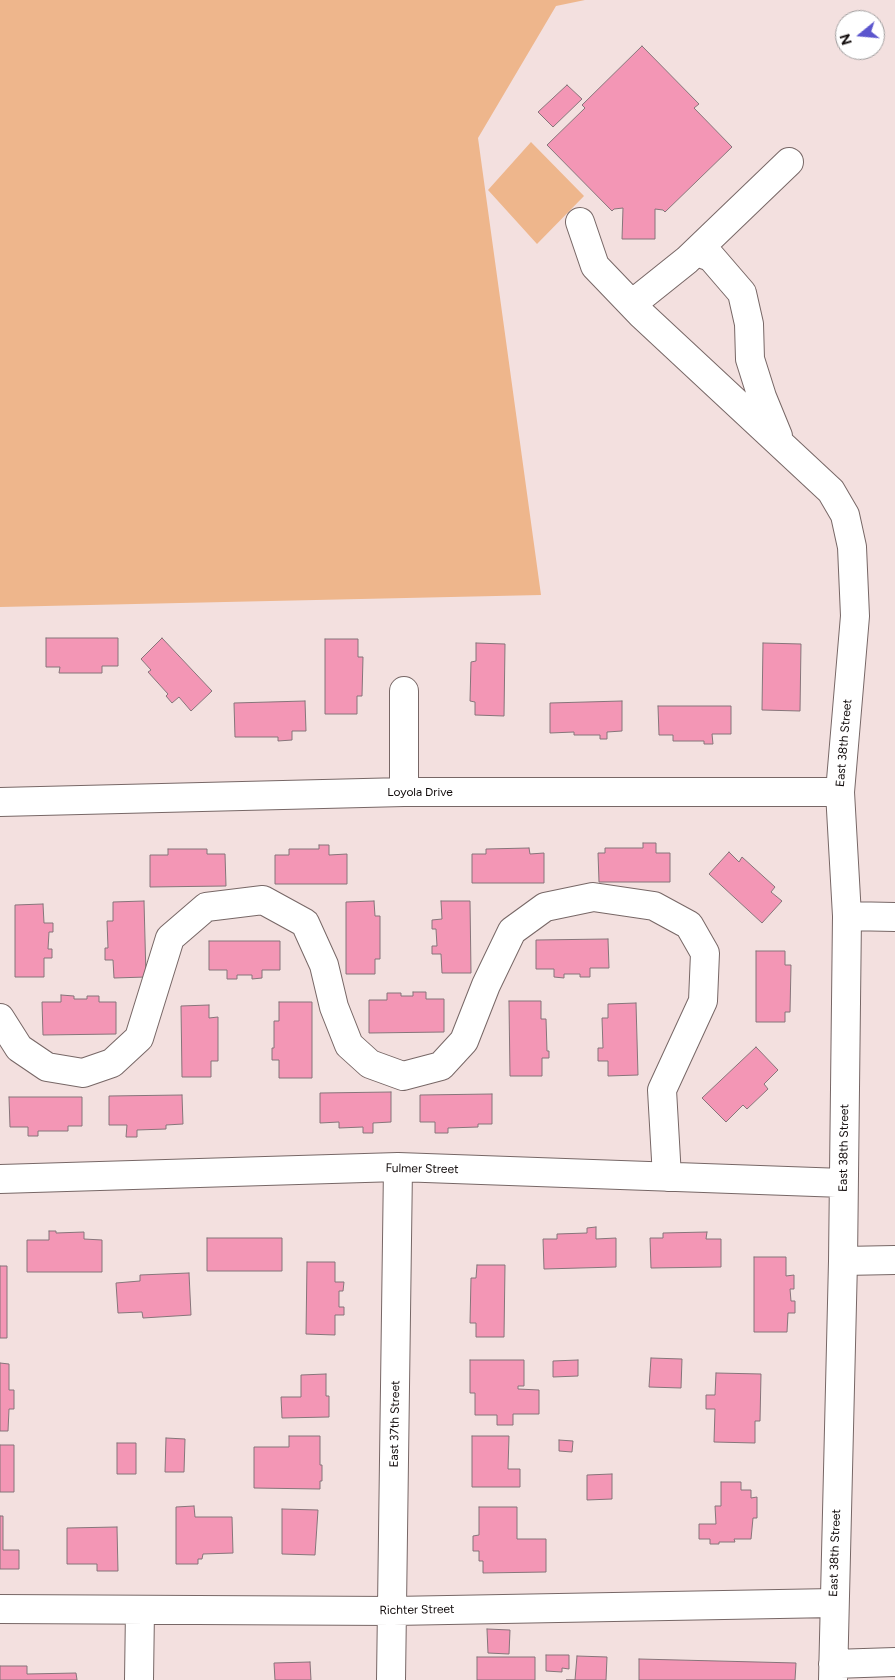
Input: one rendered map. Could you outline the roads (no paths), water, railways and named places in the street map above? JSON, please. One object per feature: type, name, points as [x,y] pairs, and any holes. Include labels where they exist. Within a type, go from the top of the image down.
[{"type":"street","points":[[632,304],[697,252],[789,162]]},
{"type":"street","name":"East 38th Street","points":[[580,222],[595,266],[632,304],[830,491],[845,514],[852,547],[855,616],[840,792],[847,916],[843,1261],[833,1672]]},
{"type":"street","points":[[697,252],[711,258],[742,293],[749,324],[750,359],[762,397],[781,445]]},
{"type":"street","points":[[404,691],[404,792]]},
{"type":"street","name":"Loyola Drive","points":[[0,802],[404,792],[840,792]]},
{"type":"street","points":[[0,1018],[19,1048],[46,1067],[83,1074],[112,1063],[139,1038],[170,938],[206,907],[263,900],[305,922],[324,965],[334,1007],[349,1045],[370,1064],[404,1076],[440,1066],[464,1041],[486,985],[512,931],[545,907],[593,897],[654,906],[689,925],[705,952],[703,1001],[662,1090],[667,1177]]},
{"type":"street","points":[[847,916],[895,917]]},
{"type":"street","name":"Fulmer Street","points":[[0,1179],[398,1167],[843,1183]]},
{"type":"street","name":"East 37th Street","points":[[392,1680],[398,1167]]},
{"type":"street","points":[[843,1261],[895,1260]]},
{"type":"street","name":"Richter Street","points":[[0,1609],[393,1611],[834,1602]]},
{"type":"street","points":[[139,1680],[140,1610]]},
{"type":"street","points":[[833,1672],[895,1662]]}]
